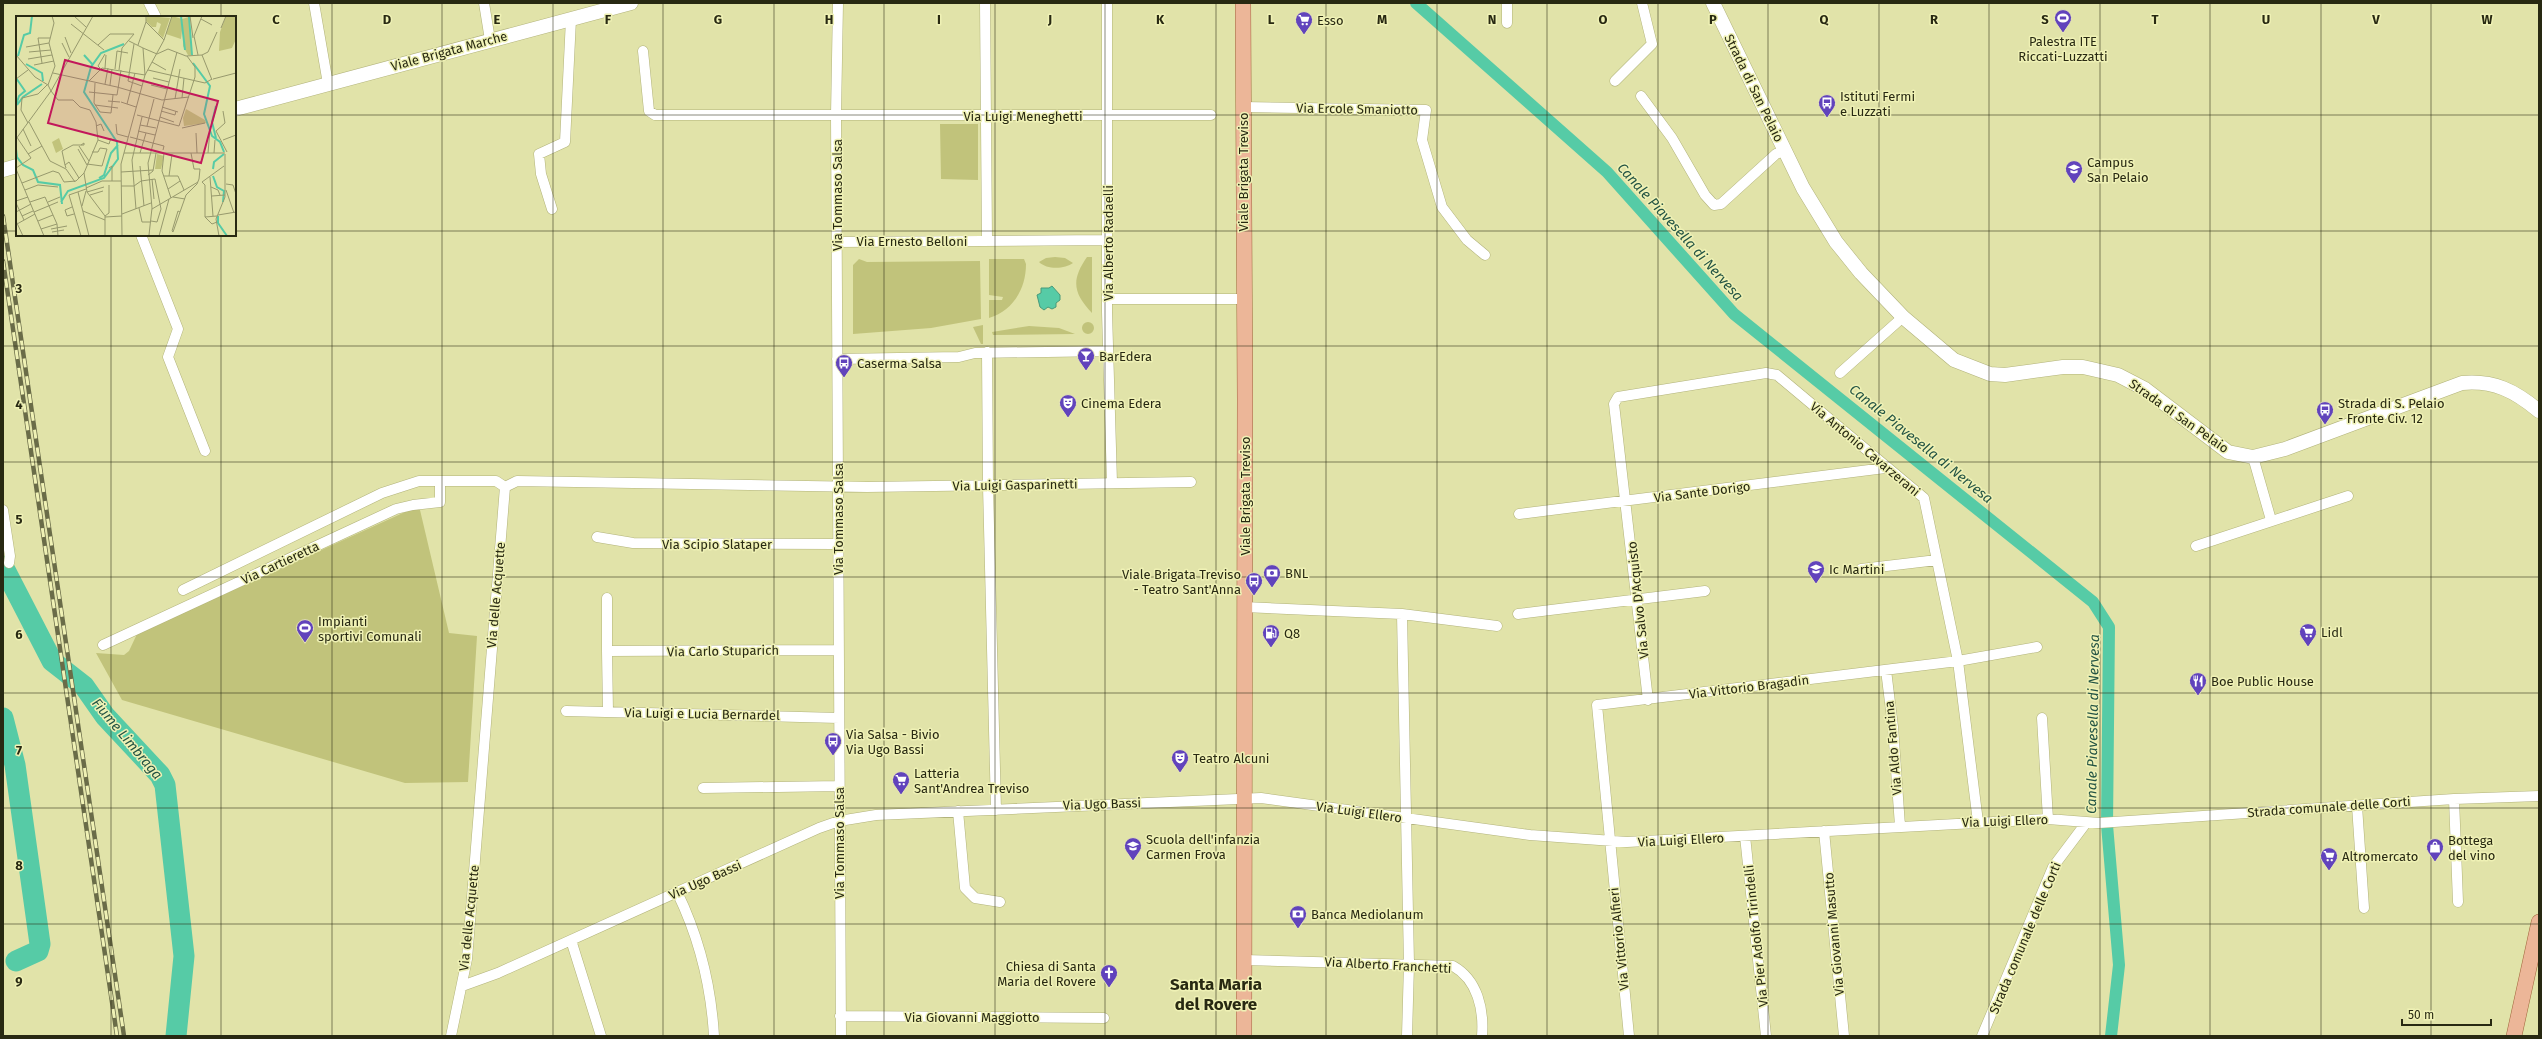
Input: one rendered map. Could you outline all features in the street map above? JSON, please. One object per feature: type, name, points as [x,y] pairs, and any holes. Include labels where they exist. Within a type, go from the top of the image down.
[{"type":"main road","name":"Viale Brigata Treviso","points":[[1242,3],[1245,798],[1244,1036]]},
{"type":"main road","points":[[2514,1036],[2539,922]]},
{"type":"street","points":[[149,3],[156,16]]},
{"type":"street","points":[[314,3],[328,84]]},
{"type":"street","points":[[484,3],[490,40]]},
{"type":"street","name":"Viale Brigata Marche","points":[[236,109],[571,19],[611,6],[631,3]]},
{"type":"street","name":"Via Tommaso Salsa","points":[[838,3],[836,115],[840,1036]]},
{"type":"street","points":[[985,3],[987,241]]},
{"type":"street","name":"Via Alberto Radaelli","points":[[1106,3],[1108,116],[1107,299],[1112,483]]},
{"type":"street","points":[[1507,3],[1507,23]]},
{"type":"street","points":[[1615,81],[1652,44],[1642,3]]},
{"type":"street","name":"Strada di San Pelaio","points":[[1713,3],[1813,208],[1836,242],[1861,274],[1903,317],[1954,360],[1990,374],[2005,375],[2063,367],[2083,366],[2118,375],[2145,389],[2228,452],[2253,457],[2285,448],[2462,382],[2488,383],[2508,388],[2539,411]]},
{"type":"street","points":[[552,210],[541,174],[539,154],[566,142],[571,19]]},
{"type":"street","name":"Via Luigi Meneghetti","points":[[643,51],[649,111],[651,114],[986,116],[1211,115]]},
{"type":"street","name":"Strada di San Pelaio","points":[[1641,96],[1672,138],[1705,195],[1714,205],[1721,204],[1776,154],[1784,151]]},
{"type":"street","name":"Via Ercole Smaniotto","points":[[1243,107],[1426,110],[1422,140],[1442,207],[1467,240],[1485,255]]},
{"type":"street","points":[[3,170],[16,166]]},
{"type":"street","points":[[141,236],[178,328],[168,357],[205,451]]},
{"type":"street","name":"Via Ernesto Belloni","points":[[837,242],[1108,240]]},
{"type":"street","points":[[1107,299],[1244,299]]},
{"type":"street","points":[[1840,373],[1903,317]]},
{"type":"street","points":[[837,359],[959,357],[987,352],[1108,351]]},
{"type":"street","points":[[987,352],[988,486],[996,810]]},
{"type":"street","name":"Via Antonio Cavarzerani","points":[[1627,501],[1614,404],[1618,397],[1766,373],[1777,375],[1885,468],[1924,498],[1958,661],[1978,822]]},
{"type":"street","points":[[2253,457],[2271,520]]},
{"type":"street","name":"Via Sante Dorigo","points":[[1519,514],[1885,468]]},
{"type":"street","points":[[505,487],[517,480],[838,486]]},
{"type":"street","name":"Via Cartieretta","points":[[183,590],[382,493],[419,481],[496,481],[505,487]]},
{"type":"street","name":"Via Cartieretta","points":[[103,645],[396,509],[413,505],[440,502],[440,481]]},
{"type":"street","name":"Via Luigi Gasparinetti","points":[[838,486],[988,486],[1191,482]]},
{"type":"street","name":"Via delle Acquette","points":[[451,1036],[467,959],[505,487]]},
{"type":"street","points":[[2196,546],[2271,520],[2348,496]]},
{"type":"street","name":"Via Salvo D'Acquisto","points":[[1627,501],[1648,700]]},
{"type":"street","points":[[3,510],[10,556],[9,564]]},
{"type":"street","name":"Via Scipio Slataper","points":[[597,537],[633,543],[838,544]]},
{"type":"street","points":[[1861,569],[1937,560]]},
{"type":"street","points":[[1518,614],[1705,591]]},
{"type":"street","points":[[607,598],[608,712]]},
{"type":"street","points":[[1244,606],[1402,614],[1497,626]]},
{"type":"street","points":[[1402,614],[1409,964],[1407,1036]]},
{"type":"street","name":"Via Vittorio Bragadin","points":[[1609,842],[1597,706],[1958,661],[2037,648]]},
{"type":"street","name":"Via Carlo Stuparich","points":[[607,651],[839,650]]},
{"type":"street","name":"Via Aldo Fantina","points":[[1886,670],[1893,727],[1900,826]]},
{"type":"street","name":"Via Luigi e Lucia Bernardel","points":[[566,711],[839,718]]},
{"type":"street","points":[[2042,718],[2048,819]]},
{"type":"street","points":[[703,788],[839,786]]},
{"type":"street","name":"Strada comunale delle Corti","points":[[2120,822],[2454,799],[2539,796]]},
{"type":"street","name":"Via Ugo Bassi","points":[[462,986],[498,973],[839,821],[876,815],[1245,798]]},
{"type":"street","name":"Via Luigi Ellero","points":[[1245,798],[1530,835],[1609,842],[1680,841],[1900,826],[2048,819],[2086,823],[2120,822]]},
{"type":"street","points":[[2454,799],[2458,902]]},
{"type":"street","points":[[2357,806],[2364,908]]},
{"type":"street","points":[[958,811],[965,888],[975,898],[1000,902]]},
{"type":"street","name":"Strada comunale delle Corti","points":[[1982,1036],[2053,867],[2086,823]]},
{"type":"street","name":"Via Giovanni Masutto","points":[[1824,831],[1844,1036]]},
{"type":"street","name":"Via Pier Adolfo Tirindelli","points":[[1745,836],[1766,1036]]},
{"type":"street","name":"Via Vittorio Alfieri","points":[[1609,842],[1629,1036]]},
{"type":"street","points":[[677,892],[707,969],[711,993],[714,1036]]},
{"type":"street","points":[[571,940],[601,1036]]},
{"type":"street","name":"Via Alberto Franchetti","points":[[1244,960],[1453,966],[1460,970],[1476,993],[1482,1017],[1482,1036]]},
{"type":"street","name":"Via Giovanni Maggiotto","points":[[840,1016],[1104,1018]]},
{"type":"shaded area","points":[[940,124],[978,124],[978,180],[941,179]]},
{"type":"shaded area","points":[[1087,257],[1092,257],[1092,313],[1081,299],[1076,286],[1078,273]]},
{"type":"shaded area","points":[[1046,258],[1065,258],[1073,263],[1056,268],[1042,265],[1039,262]]},
{"type":"shaded area","points":[[859,259],[867,262],[980,261],[981,319],[931,328],[853,334],[853,265]]},
{"type":"shaded area","points":[[989,259],[1024,259],[1026,264],[1024,281],[1017,297],[1005,310],[989,318],[989,300],[1002,300],[1003,297],[989,295]]},
{"type":"shaded area","points":[[1052,286],[1060,295],[1060,300],[1056,303],[1056,307],[1052,309],[1048,307],[1044,310],[1040,307],[1037,295],[1041,293],[1041,288],[1049,288]]},
{"type":"shaded area","points":[[1086,322],[1090,322],[1094,328],[1090,334],[1086,334],[1082,330],[1082,326]]},
{"type":"shaded area","points":[[983,325],[983,344],[981,344],[973,327]]},
{"type":"shaded area","points":[[1029,326],[1059,328],[1075,334],[993,335],[992,332]]},
{"type":"shaded area","name":"Impianti sportivi Comunali","points":[[416,507],[420,510],[449,633],[477,636],[468,782],[405,783],[122,700],[96,653],[124,655],[129,651],[137,634]]},
{"type":"waterway","name":"Canale Piavesella di Nervesa","points":[[1416,3],[1607,172],[1734,314],[2093,602],[2109,627],[2107,825],[2119,965],[2111,1036]]},
{"type":"waterway","name":"Fiume Limbraga","points":[[3,566],[52,661],[84,686],[105,716],[160,775],[165,785],[184,956],[176,1036]]},
{"type":"waterway","name":"Fiume Limbraga","points":[[3,718],[15,765],[40,944],[38,951],[16,961]]},
{"type":"railway","points":[[3,216],[124,1036]]},
{"type":"railway","points":[[3,261],[117,1036]]},
{"type":"place","name":"Palestra ITE Riccati-Luzzatti","points":[[2063,33]]},
{"type":"place","name":"Esso","points":[[1304,35]]},
{"type":"place","name":"Istituti Fermi e Luzzati","points":[[1827,118]]},
{"type":"place","name":"Campus San Pelaio","points":[[2074,184]]},
{"type":"place","name":"BarEdera","points":[[1086,371]]},
{"type":"place","name":"Caserma Salsa","points":[[844,378]]},
{"type":"place","name":"Cinema Edera","points":[[1068,418]]},
{"type":"place","name":"Strada di S. Pelaio - Fronte Civ. 12","points":[[2325,425]]},
{"type":"place","name":"Ic Martini","points":[[1816,584]]},
{"type":"place","name":"BNL","points":[[1272,588]]},
{"type":"place","name":"Viale Brigata Treviso - Teatro Sant'Anna","points":[[1254,596]]},
{"type":"place","name":"Impianti sportivi Comunali","points":[[305,643]]},
{"type":"place","name":"Lidl","points":[[2308,647]]},
{"type":"place","name":"Q8","points":[[1271,648]]},
{"type":"place","name":"Boe Public House","points":[[2198,696]]},
{"type":"place","name":"Via Salsa - Bivio Via Ugo Bassi","points":[[833,756]]},
{"type":"place","name":"Teatro Alcuni","points":[[1180,773]]},
{"type":"place","name":"Latteria Sant'Andrea Treviso","points":[[901,795]]},
{"type":"place","name":"Scuola dell'infanzia Carmen Frova","points":[[1133,861]]},
{"type":"place","name":"Bottega del vino","points":[[2435,862]]},
{"type":"place","name":"Altromercato","points":[[2329,871]]},
{"type":"place","name":"Banca Mediolanum","points":[[1298,929]]},
{"type":"place","name":"Chiesa di Santa Maria del Rovere","points":[[1109,988]]},
{"type":"district","name":"Santa Maria del Rovere","points":[[1216,994]]}]
